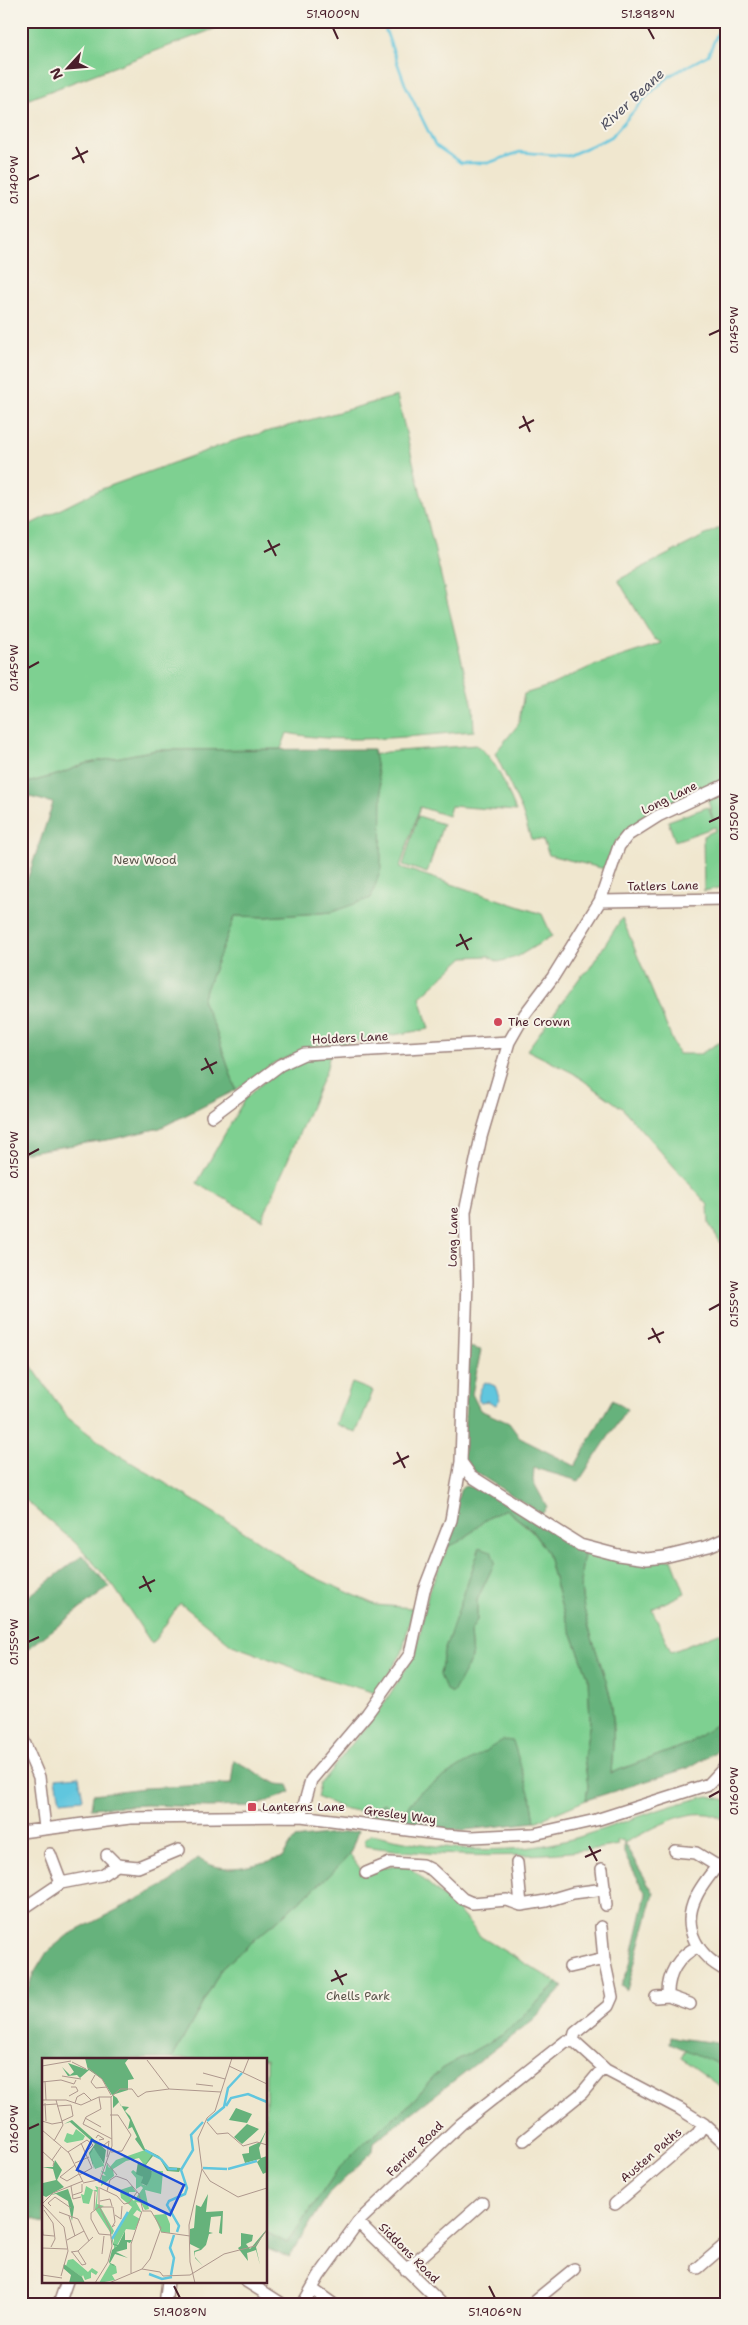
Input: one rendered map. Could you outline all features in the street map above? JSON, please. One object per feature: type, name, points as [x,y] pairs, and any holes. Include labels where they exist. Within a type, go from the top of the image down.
[{"type":"street","name":"Long Lane","points":[[461,1462],[467,1281],[465,1212],[481,1138],[509,1042],[525,1014],[553,977],[600,901],[619,846],[628,835],[658,816],[727,784]]},
{"type":"street","name":"Tatlers Lane","points":[[600,901],[727,899]]},
{"type":"street","name":"Holders Lane","points":[[212,1116],[228,1106],[280,1065],[304,1054],[509,1042]]},
{"type":"street","points":[[461,1462],[471,1476],[580,1545],[625,1556],[647,1559],[709,1546],[727,1538]]},
{"type":"street","points":[[301,1816],[311,1780],[367,1714],[410,1654],[424,1590],[451,1520],[461,1462]]},
{"type":"street","points":[[21,1734],[39,1777],[45,1828]]},
{"type":"street","name":"Gresley Way","points":[[21,1832],[130,1818],[301,1816],[445,1835],[514,1836],[562,1829],[596,1820],[709,1784],[725,1764]]},
{"type":"street","name":"Gresley Way","points":[[725,1764],[727,1783]]},
{"type":"street","points":[[709,1784],[714,1787],[727,1788]]},
{"type":"street","points":[[675,1851],[696,1853],[722,1869],[693,1905],[691,1928],[697,1947],[714,1964],[727,1971]]},
{"type":"street","points":[[50,1854],[61,1882]]},
{"type":"street","points":[[107,1856],[117,1865],[138,1867],[173,1856]]},
{"type":"street","points":[[366,1873],[390,1863],[422,1865],[432,1870],[468,1901],[507,1900],[521,1905],[546,1902],[573,1893],[604,1889]]},
{"type":"street","points":[[516,1863],[521,1905]]},
{"type":"street","points":[[21,1910],[61,1882],[102,1875],[117,1865]]},
{"type":"street","points":[[602,1869],[606,1905]]},
{"type":"street","points":[[570,1967],[604,1959],[601,1927]]},
{"type":"street","points":[[690,2004],[662,1996],[682,1956],[697,1947]]},
{"type":"street","name":"Ferrier Road","points":[[303,2304],[358,2222],[462,2124],[492,2102],[560,2044],[573,2041],[575,2033],[608,2006],[612,1997],[604,1959]]},
{"type":"street","points":[[573,2041],[603,2068],[660,2097],[704,2124],[727,2145]]},
{"type":"street","points":[[524,2140],[582,2093],[603,2068]]},
{"type":"street","name":"Austen Paths","points":[[615,2204],[698,2133],[704,2124]]},
{"type":"street","points":[[406,2270],[482,2203]]},
{"type":"street","name":"Siddons Road","points":[[358,2222],[442,2304]]},
{"type":"street","points":[[698,2268],[727,2243]]},
{"type":"street","points":[[531,2304],[574,2269]]},
{"type":"street","points":[[59,2304],[67,2282]]},
{"type":"street","points":[[165,2304],[168,2282]]},
{"type":"street","points":[[248,2282],[282,2304]]},
{"type":"street","points":[[312,2289],[333,2304]]},
{"type":"green space","points":[[21,21],[235,21],[21,102]]},
{"type":"green space","points":[[397,396],[473,707],[474,731],[357,739],[310,737],[287,733],[281,749],[156,750],[84,764],[60,774],[27,783],[21,780],[21,529],[99,490],[233,441]]},
{"type":"green space","points":[[727,524],[727,778],[634,824],[616,841],[605,869],[549,855],[543,840],[531,839],[522,811],[495,753],[518,725],[524,694],[549,686],[590,667],[662,643],[653,638],[618,580]]},
{"type":"green space","points":[[476,745],[490,758],[495,766],[516,811],[451,806],[448,816],[420,807],[400,867],[542,914],[552,936],[517,957],[498,962],[488,956],[464,957],[420,997],[429,1029],[340,1044],[316,1045],[272,1064],[236,1090],[215,1028],[202,1000],[235,916],[267,917],[332,912],[382,794],[374,755],[386,752]]},
{"type":"green space","name":"New Wood","points":[[373,749],[382,794],[381,869],[371,898],[332,912],[267,917],[235,916],[202,1000],[215,1028],[236,1090],[160,1128],[113,1139],[21,1153],[21,898],[53,803],[26,796],[27,783],[60,774],[84,764],[156,750]]},
{"type":"green space","points":[[727,791],[727,886],[704,891],[703,836],[716,830],[715,827],[675,841],[668,821],[708,807],[713,820],[708,799]]},
{"type":"green space","points":[[418,816],[443,824],[427,873],[403,865]]},
{"type":"green space","points":[[622,918],[678,1054],[700,1054],[727,1038],[727,1253],[709,1224],[708,1205],[622,1108],[573,1073],[527,1050],[581,976],[588,971]]},
{"type":"green space","points":[[330,1054],[326,1071],[262,1220],[197,1183],[244,1100],[264,1082],[283,1069],[304,1060]]},
{"type":"green space","points":[[469,1347],[481,1350],[472,1394],[480,1410],[509,1423],[520,1438],[575,1466],[612,1400],[627,1409],[579,1481],[534,1468],[533,1481],[547,1507],[542,1514],[475,1472],[463,1458]]},
{"type":"green space","points":[[21,1351],[68,1418],[109,1449],[234,1525],[305,1573],[376,1605],[413,1608],[402,1653],[376,1693],[313,1675],[232,1645],[180,1603],[152,1644],[114,1587],[80,1547],[21,1496]]},
{"type":"green space","points":[[352,1383],[373,1391],[356,1433],[336,1424]]},
{"type":"green space","points":[[466,1486],[484,1490],[585,1552],[581,1571],[581,1590],[584,1608],[611,1701],[613,1737],[611,1773],[688,1744],[727,1717],[727,1745],[688,1768],[586,1800],[588,1786],[584,1757],[590,1722],[588,1677],[561,1605],[547,1552],[530,1528],[505,1509],[486,1519],[455,1544],[443,1546],[461,1488]]},
{"type":"green space","points":[[505,1509],[530,1529],[547,1552],[561,1605],[588,1677],[590,1722],[584,1757],[588,1786],[586,1800],[535,1822],[532,1802],[421,1791],[403,1812],[393,1813],[372,1809],[362,1812],[342,1808],[317,1797],[320,1784],[383,1705],[416,1653],[429,1590],[449,1546],[465,1538],[485,1520]],"holes":[[[480,1547],[495,1562],[477,1600],[477,1620],[470,1632],[472,1658],[452,1693],[440,1674],[444,1652]]]},
{"type":"green space","points":[[480,1547],[491,1551],[495,1562],[477,1600],[477,1620],[470,1632],[472,1658],[453,1693],[446,1690],[440,1675],[444,1652]]},
{"type":"green space","points":[[585,1552],[628,1561],[672,1559],[685,1593],[652,1609],[671,1652],[719,1633],[727,1633],[727,1717],[688,1744],[611,1773],[613,1719],[611,1701],[589,1627],[581,1590],[581,1571]]},
{"type":"green space","points":[[83,1555],[109,1587],[21,1654],[21,1602]]},
{"type":"green space","points":[[503,1740],[513,1741],[532,1802],[535,1822],[465,1830],[436,1829],[364,1815],[362,1812],[385,1803],[393,1813],[403,1812],[421,1791]]},
{"type":"green space","points":[[234,1760],[277,1784],[288,1785],[291,1792],[256,1806],[146,1805],[91,1808],[93,1794],[144,1788],[231,1784]]},
{"type":"green space","points":[[709,1796],[727,1800],[727,1822],[715,1816],[689,1815],[662,1824],[624,1843],[623,1840],[617,1841],[618,1845],[588,1850],[492,1856],[426,1853],[365,1846],[365,1839],[372,1834],[420,1844],[470,1849],[495,1850],[544,1845],[586,1835],[673,1805]]},
{"type":"green space","points":[[358,1831],[350,1854],[331,1874],[222,1968],[173,2058],[42,2058],[42,2223],[32,2218],[21,2260],[21,2007],[33,1975],[47,1952],[68,1935],[171,1882],[198,1858],[218,1867],[250,1866],[282,1858],[294,1839]]},
{"type":"green space","points":[[624,1843],[654,1893],[627,1990],[621,1985],[629,1968],[646,1894],[624,1853]]},
{"type":"green space","name":"Chells Park","points":[[350,1854],[361,1870],[406,1864],[456,1908],[481,1937],[558,1983],[502,2035],[441,2069],[410,2104],[365,2142],[340,2167],[287,2243],[268,2233],[268,2058],[173,2058],[222,1968],[331,1874]]},
{"type":"green space","points":[[558,1983],[563,1987],[534,2019],[374,2142],[373,2151],[329,2194],[289,2257],[268,2250],[268,2233],[287,2243],[340,2167],[365,2142],[410,2104],[441,2069],[502,2035]]},
{"type":"green space","points":[[671,2036],[727,2046],[727,2068],[670,2043]]},
{"type":"green space","points":[[686,2049],[727,2068],[727,2091],[681,2058]]},
{"type":"water","points":[[485,1382],[495,1386],[500,1399],[496,1405],[488,1401],[480,1402],[479,1400],[480,1392]]},
{"type":"water","points":[[79,1776],[83,1799],[60,1801],[56,1778]]},
{"type":"waterway","name":"River Beane","points":[[380,21],[383,23],[405,84],[435,145],[461,163],[488,163],[520,152],[568,156],[611,137],[647,96],[671,75],[708,55],[723,21]]},
{"type":"place","name":"The Crown","points":[[498,1022]]},
{"type":"place","name":"Lanterns Lane","points":[[252,1807]]}]
